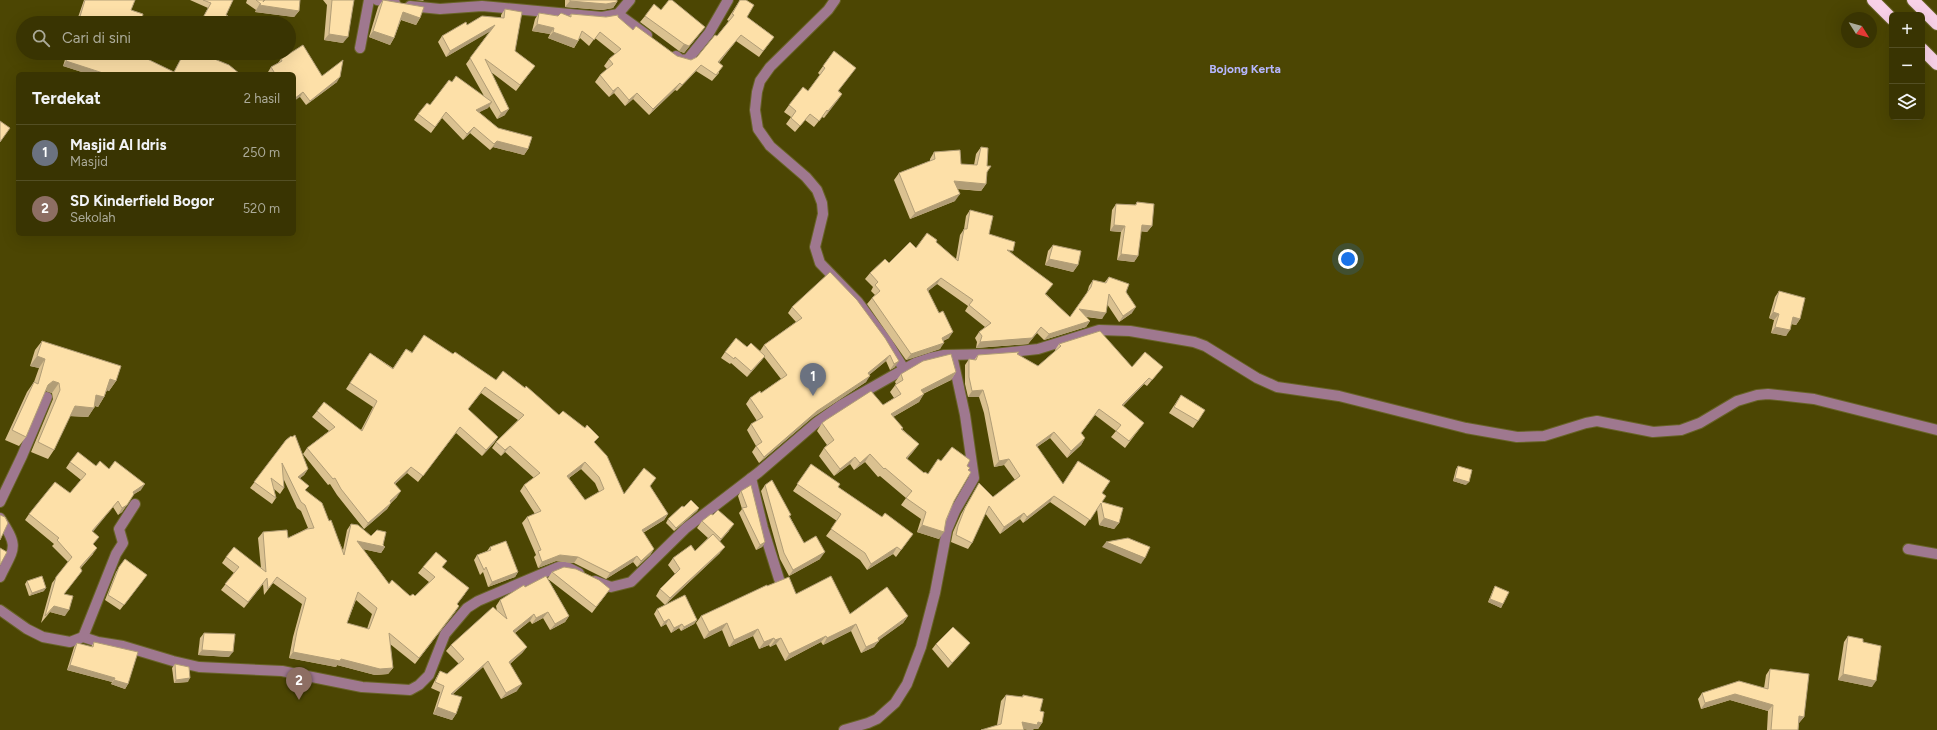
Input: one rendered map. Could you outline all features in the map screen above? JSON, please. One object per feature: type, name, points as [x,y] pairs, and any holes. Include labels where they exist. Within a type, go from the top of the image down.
[{"type":"highway","points":[[1873,0],[1889,16]]},
{"type":"highway","points":[[1912,0],[1937,24]]},
{"type":"highway","points":[[1925,52],[1937,64]]},
{"type":"street","points":[[360,48],[369,0]]},
{"type":"street","points":[[377,0],[430,9],[471,3],[602,18],[618,14],[630,0]]},
{"type":"street","points":[[665,48],[681,60],[688,59],[708,33],[728,0]]},
{"type":"street","points":[[835,0],[828,10],[766,72],[757,92],[756,118],[758,129],[762,137],[770,146],[812,183],[820,196],[823,214],[815,247],[820,263],[858,302],[886,340],[904,369]]},
{"type":"street","points":[[618,14],[653,40]]},
{"type":"street","points":[[0,610],[27,629],[43,637],[70,642],[83,637],[98,642],[123,646],[173,661],[199,666],[282,671],[362,686],[410,690],[429,675],[445,634],[460,615],[472,604],[558,567],[572,569],[606,586],[616,587],[634,580],[663,549],[691,524],[751,478],[830,412],[904,369],[930,358],[952,355],[985,355],[1033,350],[1092,331],[1105,329],[1130,330],[1199,344],[1252,376],[1277,387],[1339,396],[1466,428],[1527,438],[1554,434],[1586,423],[1598,421],[1653,432],[1681,430],[1700,423],[1737,401],[1757,395],[1768,394],[1814,399],[1937,430]]},
{"type":"street","points":[[844,730],[868,723],[877,718],[895,703],[907,684],[921,647],[935,593],[948,530],[955,511],[974,478],[965,415],[952,355]]},
{"type":"street","points":[[0,502],[47,398]]},
{"type":"street","points":[[751,478],[763,528],[779,579]]},
{"type":"street","points":[[83,637],[116,554],[123,543],[119,529],[135,504]]},
{"type":"street","points":[[0,518],[7,527],[13,542],[11,553],[0,577]]},
{"type":"street","points":[[1908,549],[1937,554]]},
{"type":"building","points":[[85,0],[135,0],[131,10],[143,14],[143,16],[80,16]]},
{"type":"building","points":[[203,0],[233,0],[226,15],[228,16],[204,16],[211,3]]},
{"type":"building","points":[[256,0],[264,0],[263,2],[265,0],[300,0],[299,11],[259,5],[261,4]]},
{"type":"building","points":[[332,0],[354,0],[348,37],[329,34]]},
{"type":"building","points":[[383,0],[424,7],[420,18],[403,12],[394,38],[373,31]]},
{"type":"building","points":[[570,0],[617,0],[617,2],[606,4]]},
{"type":"building","points":[[669,0],[672,0],[705,27],[689,46],[645,16],[654,4],[661,10]]},
{"type":"building","points":[[740,0],[746,0],[754,5],[747,17],[774,37],[763,51],[741,35],[718,62],[723,66],[716,75],[701,65],[682,85],[680,83],[653,109],[637,93],[629,100],[618,87],[613,91],[600,75],[613,64],[609,59],[621,49],[600,32],[594,40],[582,31],[578,41],[553,32],[554,28],[537,24],[539,13],[558,16],[561,13],[571,17],[571,14],[606,17],[618,15],[618,17],[633,30],[636,26],[677,56],[691,60],[697,57],[715,35],[717,36],[734,15],[732,14]]},
{"type":"building","points":[[505,9],[522,12],[515,51],[535,66],[520,85],[485,59],[509,109],[501,113],[470,58],[495,25],[450,51],[442,36],[466,22],[467,25],[482,16],[504,18]]},
{"type":"building","points":[[303,45],[322,76],[343,60],[340,77],[310,101],[303,92],[296,97],[296,72],[274,72],[271,67],[282,60],[296,60],[296,49]]},
{"type":"building","points":[[834,51],[856,68],[838,91],[842,94],[819,121],[810,114],[800,126],[791,118],[796,111],[789,105],[803,87],[808,91],[825,68],[823,66]]},
{"type":"building","points":[[149,60],[174,72],[100,72],[66,61]]},
{"type":"building","points":[[180,60],[217,60],[229,65],[238,72],[174,72]]},
{"type":"building","points":[[456,76],[492,102],[476,110],[498,128],[532,137],[528,149],[497,141],[494,144],[474,127],[467,134],[446,112],[435,127],[418,114],[427,103],[430,105],[449,80],[452,82]]},
{"type":"building","points":[[0,121],[10,128],[0,142]]},
{"type":"building","points":[[981,147],[988,148],[987,166],[991,166],[987,172],[986,184],[954,181],[960,194],[915,213],[899,173],[935,159],[934,152],[960,150],[961,164],[977,165]]},
{"type":"building","points":[[1137,202],[1154,204],[1152,226],[1142,225],[1138,256],[1121,254],[1125,226],[1114,225],[1116,204],[1136,205]]},
{"type":"building","points":[[970,210],[993,216],[989,234],[1015,242],[1013,251],[1007,250],[1053,284],[1045,294],[1070,317],[1091,287],[1093,280],[1106,283],[1109,277],[1129,284],[1126,292],[1136,307],[1123,316],[1109,294],[1106,313],[1079,309],[1090,321],[1049,334],[1041,327],[1032,338],[980,342],[982,336],[979,332],[991,323],[969,305],[973,300],[941,278],[927,289],[939,313],[943,311],[953,332],[942,338],[944,343],[911,354],[872,298],[880,291],[875,285],[878,282],[870,273],[885,259],[889,263],[910,242],[916,248],[927,233],[937,240],[936,242],[958,261],[964,229],[967,229]]},
{"type":"building","points":[[1053,245],[1081,251],[1078,265],[1049,259]]},
{"type":"building","points":[[830,272],[857,300],[885,338],[899,361],[894,364],[890,355],[868,373],[870,376],[817,411],[764,457],[756,446],[762,442],[751,424],[763,417],[750,398],[760,391],[761,393],[787,375],[764,345],[802,318],[792,307]]},
{"type":"building","points":[[1779,291],[1805,298],[1800,319],[1793,317],[1790,330],[1775,327],[1779,314],[1773,312]]},
{"type":"building","points":[[1100,331],[1132,367],[1145,352],[1163,367],[1152,380],[1149,378],[1122,405],[1144,423],[1129,441],[1116,431],[1121,425],[1099,409],[1081,433],[1085,438],[1071,451],[1054,432],[1036,445],[1063,484],[1078,461],[1110,481],[1102,493],[1106,496],[1102,502],[1123,508],[1119,523],[1104,518],[1101,503],[1090,520],[1054,496],[1027,517],[1024,513],[1004,527],[989,506],[972,543],[956,535],[965,508],[979,483],[993,497],[1020,476],[1009,459],[999,461],[983,390],[972,391],[969,377],[969,359],[976,360],[978,355],[1019,352],[1017,354],[1038,366],[1061,346],[1059,344]]},
{"type":"building","points":[[424,335],[453,354],[455,352],[496,380],[503,371],[525,388],[526,386],[559,415],[563,411],[585,428],[587,425],[599,437],[594,442],[607,456],[624,494],[644,468],[656,478],[650,486],[668,514],[642,530],[654,549],[641,561],[637,556],[610,573],[578,557],[560,555],[542,562],[538,551],[541,550],[527,517],[541,511],[524,485],[540,473],[510,446],[505,450],[496,442],[524,415],[485,387],[468,409],[498,437],[486,450],[460,427],[423,476],[411,467],[394,483],[401,491],[390,501],[391,503],[368,523],[341,489],[335,478],[333,479],[307,448],[335,427],[317,411],[324,402],[362,431],[377,401],[350,383],[370,353],[393,369],[406,349],[412,353]],"holes":[[[585,462],[599,477],[604,489],[585,500],[567,476]]]},
{"type":"building","points":[[736,338],[747,347],[751,343],[765,356],[751,371],[735,357],[734,359],[725,352]]},
{"type":"building","points":[[42,341],[121,366],[116,381],[110,379],[104,397],[96,395],[94,408],[75,406],[54,450],[38,442],[60,390],[59,383],[53,381],[48,385],[26,437],[12,430],[34,382],[38,384],[45,359],[37,356]]},
{"type":"building","points":[[951,354],[956,372],[921,390],[924,394],[891,414],[903,428],[901,429],[919,444],[906,458],[924,473],[925,472],[928,474],[938,459],[941,461],[952,447],[970,460],[967,466],[970,468],[968,470],[971,472],[954,501],[946,520],[944,532],[922,525],[926,512],[906,498],[912,491],[885,468],[884,469],[870,454],[860,463],[855,457],[840,469],[824,448],[834,440],[822,423],[871,391],[883,405],[901,394],[895,385],[903,380],[901,374],[923,361]]},
{"type":"building","points":[[1181,395],[1205,410],[1198,421],[1174,407]]},
{"type":"building","points":[[295,435],[308,469],[298,477],[309,486],[305,490],[322,503],[329,521],[331,520],[344,555],[351,524],[358,525],[371,536],[377,530],[386,532],[383,545],[385,547],[357,541],[389,584],[392,580],[410,596],[413,594],[415,596],[435,577],[423,567],[436,552],[447,561],[442,567],[469,588],[457,604],[459,606],[419,658],[389,633],[393,668],[380,669],[341,659],[340,661],[293,652],[306,598],[277,577],[268,589],[267,578],[248,602],[225,584],[239,567],[226,557],[234,547],[266,572],[263,532],[287,530],[288,538],[307,529],[314,528],[305,505],[301,502],[282,463],[284,488],[271,478],[276,498],[254,482],[286,440],[291,436],[292,437]],"holes":[[[358,592],[377,608],[369,629],[347,623]]]},
{"type":"building","points":[[78,452],[96,466],[100,461],[109,469],[115,461],[145,484],[133,492],[134,494],[127,505],[122,508],[118,501],[92,531],[99,537],[93,544],[97,548],[80,567],[82,571],[64,594],[73,596],[69,610],[54,606],[45,616],[56,577],[72,557],[57,540],[59,538],[29,514],[55,482],[70,493],[86,474],[70,462]]},
{"type":"building","points":[[811,464],[840,484],[838,487],[882,517],[885,513],[913,534],[901,550],[897,547],[871,564],[865,553],[831,529],[841,514],[797,484]]},
{"type":"building","points":[[1458,466],[1472,470],[1469,482],[1455,478]]},
{"type":"building","points":[[772,480],[804,543],[816,536],[825,552],[793,570],[784,553],[765,485]]},
{"type":"building","points":[[751,485],[765,542],[760,545],[742,508],[747,507],[741,491]]},
{"type":"building","points":[[691,500],[699,508],[676,528],[668,519]]},
{"type":"building","points":[[718,510],[734,524],[721,539],[702,521],[711,514],[713,515]]},
{"type":"building","points":[[0,515],[5,517],[8,523],[0,540]]},
{"type":"building","points":[[713,534],[725,547],[670,598],[660,589],[680,569],[673,558],[691,545],[695,551]]},
{"type":"building","points":[[1128,538],[1150,547],[1145,558],[1106,542]]},
{"type":"building","points":[[506,541],[518,572],[492,582],[486,567],[484,570],[477,555],[491,550],[490,547]]},
{"type":"building","points":[[0,548],[7,552],[0,565]]},
{"type":"building","points":[[125,559],[147,575],[124,605],[108,595],[119,567]]},
{"type":"building","points":[[564,567],[576,569],[599,580],[610,589],[596,607],[552,572]]},
{"type":"building","points":[[42,576],[46,588],[32,593],[27,581]]},
{"type":"building","points":[[546,576],[569,616],[555,624],[548,612],[536,618],[534,614],[513,631],[527,647],[509,662],[522,684],[506,693],[488,661],[451,694],[462,697],[456,714],[437,707],[444,686],[435,682],[440,671],[447,674],[464,659],[451,645],[493,607],[507,619],[500,600],[524,585],[525,587]]},
{"type":"building","points":[[831,576],[850,614],[887,587],[908,616],[878,638],[879,641],[866,647],[856,624],[827,638],[826,636],[789,654],[781,638],[775,640],[774,638],[764,642],[758,629],[734,640],[727,623],[709,632],[701,616],[767,585],[789,577],[796,594]]},
{"type":"building","points":[[1495,586],[1509,592],[1503,604],[1490,599]]},
{"type":"building","points":[[685,595],[697,620],[684,627],[682,624],[674,628],[669,619],[664,622],[657,609]]},
{"type":"building","points":[[953,627],[970,643],[952,663],[936,644]]},
{"type":"building","points":[[204,633],[235,634],[233,652],[202,650]]},
{"type":"building","points":[[1848,636],[1863,639],[1863,642],[1881,646],[1876,681],[1843,674]]},
{"type":"building","points":[[94,642],[138,652],[128,684],[114,680],[115,678],[70,665],[77,643],[93,647]]},
{"type":"building","points":[[175,664],[189,667],[190,678],[176,680]]},
{"type":"building","points":[[1770,669],[1809,674],[1804,717],[1799,716],[1798,730],[1771,730],[1773,705],[1735,694],[1705,703],[1702,693],[1739,681],[1768,689]]},
{"type":"building","points":[[1006,695],[1023,697],[1023,695],[1043,699],[1040,711],[1044,712],[1042,723],[1038,722],[1037,725],[1022,722],[1024,730],[981,730],[1001,724]]},
{"type":"place","name":"Masjid Al Idris","points":[[813,396]]},
{"type":"place","name":"SD Kinderfield Bogor","points":[[299,700]]},
{"type":"district","name":"Bojong Kerta","points":[[1245,69]]}]
